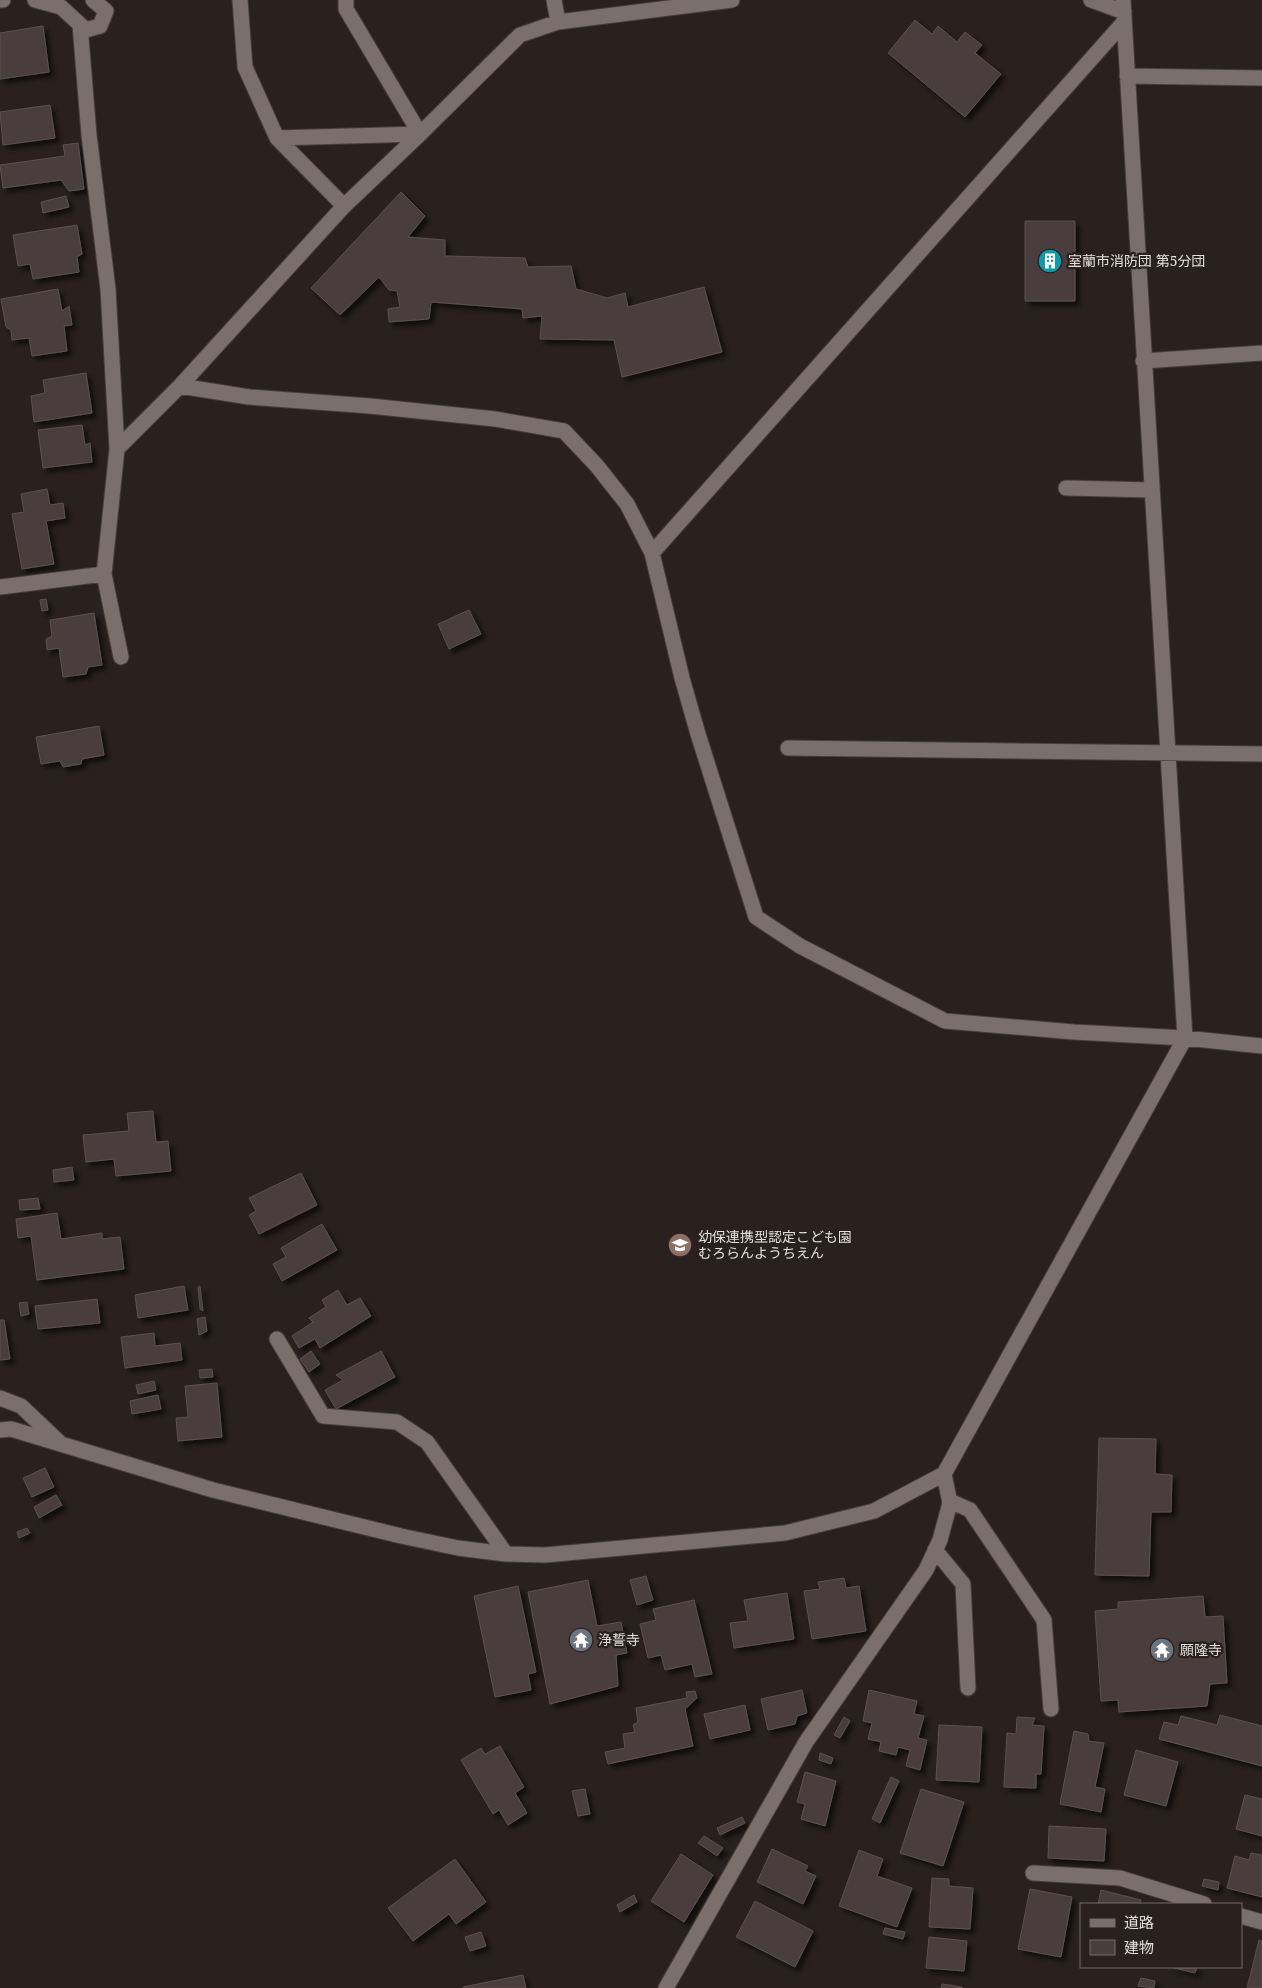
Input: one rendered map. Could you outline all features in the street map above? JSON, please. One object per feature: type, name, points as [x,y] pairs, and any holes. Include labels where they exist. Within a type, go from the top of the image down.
[{"type":"street","points":[[35,0],[61,7],[86,30],[100,26],[106,11],[93,0]]},
{"type":"street","points":[[240,0],[245,67],[276,138],[344,206]]},
{"type":"street","points":[[346,0],[346,10],[420,134]]},
{"type":"street","points":[[554,0],[558,22]]},
{"type":"street","points":[[118,449],[180,386],[344,206],[520,35],[558,22],[732,0]]},
{"type":"street","points":[[1091,0],[1124,11]]},
{"type":"street","points":[[0,1430],[11,1429],[222,1493],[401,1536],[458,1548],[506,1554],[545,1555],[785,1532],[874,1511],[944,1474],[1185,1038],[1143,361],[1124,11]]},
{"type":"street","points":[[652,554],[1124,11]]},
{"type":"street","points":[[80,24],[89,135],[108,288],[118,449],[104,574],[121,657]]},
{"type":"street","points":[[1127,76],[1262,78]]},
{"type":"street","points":[[276,138],[420,134]]},
{"type":"street","points":[[1143,361],[1262,354]]},
{"type":"street","points":[[180,386],[248,397],[370,406],[495,419],[564,431],[597,466],[627,504],[652,554],[698,734],[756,917],[800,946],[945,1021],[1074,1032],[1185,1038],[1262,1046]]},
{"type":"street","points":[[1066,488],[1151,490]]},
{"type":"street","points":[[0,588],[104,574]]},
{"type":"street","points":[[788,748],[1262,754]]},
{"type":"street","points":[[277,1339],[323,1416],[397,1422],[427,1442],[506,1554]]},
{"type":"street","points":[[0,1398],[20,1406],[63,1445]]},
{"type":"street","points":[[666,1988],[806,1742],[926,1570],[940,1540],[950,1501],[944,1474]]},
{"type":"street","points":[[950,1501],[970,1510],[1044,1620],[1051,1709]]},
{"type":"street","points":[[935,1550],[963,1584],[968,1688]]},
{"type":"street","points":[[1033,1873],[1120,1878],[1201,1903]]},
{"type":"street","points":[[1242,1916],[1262,1922]]},
{"type":"building","points":[[915,20],[932,34],[938,26],[957,42],[965,32],[982,45],[975,53],[1001,74],[965,117],[888,53]]},
{"type":"building","points":[[43,26],[49,72],[0,79],[0,33]]},
{"type":"building","points":[[50,105],[55,138],[3,145],[0,112]]},
{"type":"building","points":[[78,143],[84,189],[69,191],[61,180],[3,188],[0,165],[65,156],[63,145]]},
{"type":"building","points":[[401,192],[425,216],[408,237],[445,240],[445,256],[525,258],[528,267],[571,266],[576,289],[607,298],[625,293],[628,307],[704,287],[722,352],[622,377],[614,340],[540,339],[542,316],[523,318],[522,309],[431,302],[429,319],[389,322],[388,309],[400,307],[397,291],[389,290],[379,277],[340,315],[311,288]]},
{"type":"building","points":[[66,196],[69,207],[43,213],[41,202]]},
{"type":"building","name":"室蘭市消防団 第5分団","points":[[1025,221],[1075,221],[1075,301],[1025,301]]},
{"type":"building","points":[[77,225],[82,254],[77,257],[79,272],[33,279],[30,264],[18,266],[13,235]]},
{"type":"building","points":[[58,289],[62,311],[69,306],[72,325],[64,326],[67,351],[32,356],[29,338],[12,340],[11,330],[6,327],[1,299]]},
{"type":"building","points":[[86,373],[92,413],[34,422],[31,396],[45,393],[43,380]]},
{"type":"building","points":[[82,425],[85,445],[90,443],[92,462],[43,468],[38,430]]},
{"type":"building","points":[[47,489],[50,505],[63,503],[65,518],[46,521],[54,564],[22,569],[12,514],[24,512],[21,494]]},
{"type":"building","points":[[46,599],[48,610],[42,611],[40,600]]},
{"type":"building","points":[[469,610],[481,634],[449,649],[438,624]]},
{"type":"building","points":[[94,613],[102,665],[88,667],[86,674],[63,677],[59,648],[47,650],[46,639],[52,636],[50,620]]},
{"type":"building","points":[[99,726],[104,755],[82,759],[81,764],[63,767],[60,761],[41,764],[36,737]]},
{"type":"building","points":[[153,1111],[156,1142],[168,1141],[171,1171],[116,1176],[114,1159],[86,1162],[83,1135],[129,1131],[127,1113]]},
{"type":"building","points":[[72,1167],[74,1180],[54,1182],[53,1170]]},
{"type":"building","points":[[301,1173],[317,1205],[259,1234],[249,1215],[256,1211],[249,1198]]},
{"type":"building","points":[[38,1198],[40,1209],[20,1210],[19,1200]]},
{"type":"building","points":[[57,1213],[61,1239],[102,1233],[102,1239],[120,1237],[124,1269],[37,1280],[31,1236],[18,1238],[16,1219]]},
{"type":"building","points":[[322,1224],[337,1250],[282,1281],[273,1264],[286,1257],[281,1248]]},
{"type":"building","points":[[184,1286],[188,1310],[138,1318],[135,1295]]},
{"type":"building","points":[[200,1286],[203,1311],[200,1309],[198,1287]]},
{"type":"building","points":[[338,1290],[347,1305],[360,1298],[371,1316],[320,1348],[315,1339],[299,1348],[292,1336],[313,1322],[309,1318],[326,1307],[322,1300]]},
{"type":"building","points":[[97,1299],[100,1323],[38,1329],[35,1306]]},
{"type":"building","points":[[27,1302],[29,1314],[21,1316],[19,1303]]},
{"type":"building","points":[[205,1317],[207,1331],[199,1335],[197,1319]]},
{"type":"building","points":[[0,1320],[4,1320],[10,1359],[0,1360]]},
{"type":"building","points":[[154,1333],[155,1346],[180,1343],[182,1360],[125,1368],[121,1337]]},
{"type":"building","points":[[311,1351],[320,1364],[309,1372],[300,1359]]},
{"type":"building","points":[[381,1351],[395,1377],[336,1409],[325,1390],[343,1380],[336,1375]]},
{"type":"building","points":[[212,1369],[213,1377],[200,1378],[199,1370]]},
{"type":"building","points":[[154,1381],[156,1390],[138,1394],[136,1385]]},
{"type":"building","points":[[217,1383],[222,1437],[178,1441],[176,1418],[188,1417],[185,1386]]},
{"type":"building","points":[[158,1395],[161,1409],[132,1414],[130,1401]]},
{"type":"building","points":[[1099,1438],[1156,1439],[1155,1474],[1172,1475],[1171,1512],[1151,1512],[1149,1576],[1095,1575]]},
{"type":"building","points":[[45,1468],[54,1487],[32,1497],[23,1478]]},
{"type":"building","points":[[56,1495],[62,1505],[39,1518],[34,1507]]},
{"type":"building","points":[[27,1528],[30,1533],[19,1538],[17,1532]]},
{"type":"building","points":[[646,1576],[653,1600],[637,1605],[630,1580]]},
{"type":"building","points":[[844,1578],[846,1588],[859,1586],[866,1631],[812,1639],[804,1591],[820,1589],[818,1582]]},
{"type":"building","name":"浄誓寺","points":[[588,1580],[597,1626],[621,1622],[627,1653],[616,1655],[618,1686],[550,1704],[528,1592]]},
{"type":"building","points":[[518,1586],[536,1672],[528,1674],[531,1690],[495,1697],[474,1596]]},
{"type":"building","points":[[787,1593],[794,1639],[734,1648],[730,1623],[748,1621],[744,1600]]},
{"type":"building","name":"願隆寺","points":[[1203,1596],[1205,1617],[1223,1616],[1227,1683],[1210,1684],[1207,1706],[1119,1712],[1118,1700],[1101,1701],[1095,1611],[1118,1609],[1118,1602]]},
{"type":"building","points":[[694,1600],[712,1674],[695,1677],[692,1664],[665,1670],[661,1655],[648,1658],[640,1624],[656,1620],[653,1609]]},
{"type":"building","points":[[802,1690],[807,1713],[797,1716],[795,1724],[768,1730],[761,1699]]},
{"type":"building","points":[[869,1690],[917,1701],[914,1714],[924,1716],[918,1738],[927,1740],[920,1770],[906,1766],[910,1750],[898,1747],[896,1755],[879,1751],[881,1742],[868,1739],[872,1723],[863,1721]]},
{"type":"building","points":[[695,1691],[697,1698],[685,1709],[693,1746],[608,1764],[605,1752],[625,1748],[623,1734],[635,1732],[633,1725],[638,1722],[636,1708],[687,1698],[686,1692]]},
{"type":"building","points":[[745,1705],[750,1730],[710,1739],[704,1714]]},
{"type":"building","points":[[1220,1715],[1262,1726],[1262,1766],[1159,1739],[1164,1722],[1178,1725],[1181,1716],[1217,1725]]},
{"type":"building","points":[[844,1717],[850,1721],[840,1738],[834,1735]]},
{"type":"building","points":[[1017,1717],[1035,1718],[1032,1725],[1044,1726],[1041,1774],[1036,1774],[1036,1788],[1004,1787],[1007,1733],[1016,1734]]},
{"type":"building","points":[[939,1725],[982,1727],[979,1782],[936,1780]]},
{"type":"building","points":[[1074,1731],[1088,1734],[1089,1741],[1104,1743],[1095,1787],[1105,1789],[1101,1812],[1060,1804]]},
{"type":"building","points":[[500,1746],[524,1787],[515,1793],[527,1813],[508,1825],[499,1810],[493,1814],[461,1760],[481,1748],[485,1754]]},
{"type":"building","points":[[1136,1750],[1178,1762],[1166,1806],[1124,1795]]},
{"type":"building","points":[[820,1753],[833,1758],[831,1764],[819,1760]]},
{"type":"building","points":[[805,1772],[836,1781],[825,1826],[801,1819],[805,1804],[797,1802]]},
{"type":"building","points":[[891,1777],[899,1781],[880,1823],[872,1819]]},
{"type":"building","points":[[585,1789],[590,1814],[578,1816],[572,1791]]},
{"type":"building","points":[[921,1789],[964,1802],[943,1866],[900,1853]]},
{"type":"building","points":[[1245,1795],[1262,1799],[1262,1836],[1236,1829]]},
{"type":"building","points":[[742,1817],[745,1823],[720,1835],[717,1828]]},
{"type":"building","points":[[1049,1826],[1106,1829],[1104,1861],[1048,1858]]},
{"type":"building","points":[[704,1836],[723,1848],[717,1856],[698,1843]]},
{"type":"building","points":[[772,1849],[808,1866],[805,1871],[816,1876],[803,1904],[757,1882]]},
{"type":"building","points":[[859,1850],[883,1859],[877,1876],[912,1888],[897,1927],[839,1906]]},
{"type":"building","points":[[1251,1853],[1262,1855],[1262,1897],[1227,1888],[1235,1856],[1249,1860]]},
{"type":"building","points":[[681,1854],[713,1875],[684,1922],[651,1901]]},
{"type":"building","points":[[455,1859],[486,1902],[456,1924],[449,1914],[413,1941],[388,1908]]},
{"type":"building","points":[[932,1878],[949,1879],[949,1886],[973,1888],[970,1929],[929,1927]]},
{"type":"building","points":[[1204,1879],[1219,1882],[1218,1890],[1202,1886]]},
{"type":"building","points":[[1030,1889],[1072,1897],[1061,1957],[1018,1949]]},
{"type":"building","points":[[1101,1890],[1141,1900],[1140,1903],[1098,1903]]},
{"type":"building","points":[[634,1895],[637,1902],[620,1912],[617,1905]]},
{"type":"building","points":[[755,1901],[813,1931],[795,1967],[736,1937]]},
{"type":"building","points":[[885,1928],[905,1932],[903,1939],[883,1934]]},
{"type":"building","points":[[481,1932],[486,1946],[470,1951],[465,1937]]},
{"type":"building","points":[[929,1937],[967,1941],[964,1971],[926,1968]]},
{"type":"building","points":[[1259,1940],[1262,1941],[1262,1988],[1247,1988]]},
{"type":"building","points":[[1174,1968],[1197,1968],[1195,1973]]},
{"type":"building","points":[[523,1975],[526,1988],[463,1988],[463,1987]]},
{"type":"building","points":[[1141,1978],[1155,1981],[1154,1988],[1138,1986]]},
{"type":"building","points":[[942,1984],[962,1987],[962,1988],[941,1988]]},
{"type":"place","name":"室蘭市消防団 第5分団","points":[[1050,261]]},
{"type":"place","name":"幼保連携型認定こども園 むろらんようちえん","points":[[680,1245]]},
{"type":"place","name":"浄誓寺","points":[[581,1640]]},
{"type":"place","name":"願隆寺","points":[[1162,1650]]}]
